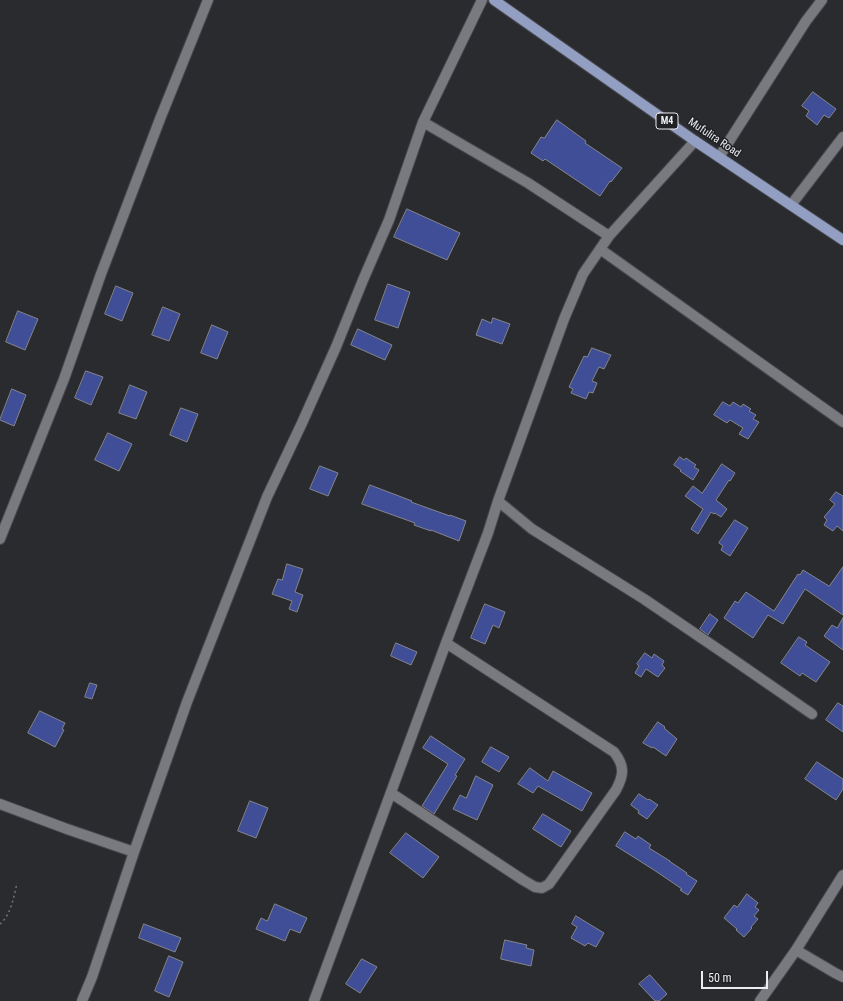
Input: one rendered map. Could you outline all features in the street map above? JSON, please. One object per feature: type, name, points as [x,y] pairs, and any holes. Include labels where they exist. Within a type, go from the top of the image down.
[{"type":"main road","name":"Mufulira Road","points":[[494,0],[719,157],[843,240]]},
{"type":"street","points":[[0,538],[64,379],[101,274],[157,126],[208,0]]},
{"type":"street","points":[[82,1001],[92,977],[187,702],[267,497],[336,347],[389,220],[423,122],[482,0]]},
{"type":"street","points":[[719,157],[806,21],[822,0]]},
{"type":"street","points":[[423,122],[528,183],[609,236]]},
{"type":"street","points":[[791,205],[843,137]]},
{"type":"street","points":[[314,1001],[488,533],[498,501],[564,319],[583,274],[609,236],[695,140]]},
{"type":"street","points":[[600,249],[843,422]]},
{"type":"street","points":[[498,501],[532,529],[644,599],[812,714]]},
{"type":"street","points":[[391,793],[523,880],[535,887],[542,888],[549,884],[616,790],[621,780],[622,770],[620,760],[614,752],[446,643]]},
{"type":"street","points":[[0,804],[134,852]]},
{"type":"street","points":[[760,1001],[796,950],[843,875]]},
{"type":"street","points":[[796,950],[843,977]]},
{"type":"path","points":[[0,924],[6,917],[17,882]]},
{"type":"building","points":[[813,92],[836,109],[829,118],[824,115],[817,125],[806,116],[809,111],[802,106]]},
{"type":"building","points":[[557,120],[586,141],[585,143],[622,168],[611,182],[610,181],[600,196],[545,159],[543,161],[531,153],[541,137],[544,138]]},
{"type":"building","points":[[407,209],[460,233],[447,260],[394,237]]},
{"type":"building","points":[[388,284],[410,292],[398,328],[375,320]]},
{"type":"building","points":[[116,286],[133,293],[122,321],[105,314]]},
{"type":"building","points":[[163,307],[180,314],[169,341],[152,335]]},
{"type":"building","points":[[18,311],[38,319],[25,350],[6,342]]},
{"type":"building","points":[[493,318],[510,324],[502,344],[476,335],[482,319],[491,323]]},
{"type":"building","points":[[212,325],[228,332],[217,359],[201,353]]},
{"type":"building","points":[[358,329],[392,345],[385,360],[351,345]]},
{"type":"building","points":[[592,348],[611,355],[604,369],[599,367],[592,381],[597,383],[593,393],[589,392],[586,399],[571,393],[573,389],[569,387],[584,356],[587,357]]},
{"type":"building","points":[[86,371],[103,377],[91,405],[75,398]]},
{"type":"building","points":[[130,385],[147,392],[136,419],[119,413]]},
{"type":"building","points":[[12,389],[26,395],[14,426],[0,420]]},
{"type":"building","points":[[723,402],[730,406],[733,402],[741,407],[743,404],[751,409],[749,411],[756,415],[753,419],[759,422],[748,439],[739,434],[743,428],[730,420],[727,423],[714,415]]},
{"type":"building","points":[[181,408],[198,414],[187,442],[170,435]]},
{"type":"building","points":[[108,433],[132,444],[119,471],[95,460]]},
{"type":"building","points":[[680,457],[684,460],[686,458],[696,465],[694,467],[699,470],[693,480],[674,465]]},
{"type":"building","points":[[722,464],[735,473],[716,500],[727,509],[721,517],[711,512],[698,534],[691,529],[703,509],[685,496],[693,486],[702,493]]},
{"type":"building","points":[[320,466],[338,473],[328,496],[310,489]]},
{"type":"building","points":[[370,485],[412,501],[411,502],[466,521],[459,541],[362,504]]},
{"type":"building","points":[[836,492],[843,496],[843,531],[837,526],[833,531],[824,525],[827,520],[824,517],[835,504],[830,500]]},
{"type":"building","points":[[735,520],[748,528],[730,556],[721,550],[723,546],[719,543]]},
{"type":"building","points":[[287,564],[303,569],[295,592],[303,595],[297,612],[289,609],[292,601],[272,594],[278,579],[282,580]]},
{"type":"building","points":[[843,567],[843,615],[805,589],[783,624],[768,615],[753,638],[724,618],[735,601],[738,603],[746,592],[774,611],[798,574],[800,575],[803,570],[829,586]]},
{"type":"building","points":[[485,604],[505,612],[499,628],[493,625],[485,644],[471,638]]},
{"type":"building","points":[[710,614],[718,620],[708,635],[700,629]]},
{"type":"building","points":[[843,618],[843,650],[824,636],[832,625],[837,628]]},
{"type":"building","points":[[799,637],[807,642],[805,645],[830,662],[816,682],[802,673],[800,676],[781,663]]},
{"type":"building","points":[[396,643],[417,652],[411,665],[391,656]]},
{"type":"building","points":[[645,653],[652,658],[654,654],[664,661],[662,665],[665,668],[658,677],[646,669],[641,677],[635,673],[639,666],[637,664]]},
{"type":"building","points":[[90,683],[97,685],[92,699],[85,697]]},
{"type":"building","points":[[838,703],[843,706],[843,732],[826,720]]},
{"type":"building","points":[[40,711],[65,723],[62,729],[64,730],[55,747],[28,733]]},
{"type":"building","points":[[658,722],[677,739],[666,756],[653,747],[652,748],[643,743]]},
{"type":"building","points":[[431,736],[465,759],[455,775],[457,776],[434,814],[422,806],[448,764],[423,748]]},
{"type":"building","points":[[491,747],[509,757],[499,772],[482,762]]},
{"type":"building","points":[[817,762],[843,779],[843,789],[836,800],[805,779]]},
{"type":"building","points":[[530,768],[548,781],[553,771],[592,793],[582,811],[538,786],[533,793],[518,784]]},
{"type":"building","points":[[476,776],[493,785],[477,820],[453,809],[460,795],[466,798]]},
{"type":"building","points":[[639,794],[658,805],[647,819],[638,813],[639,811],[631,805]]},
{"type":"building","points":[[250,801],[268,808],[256,838],[238,831]]},
{"type":"building","points":[[543,814],[571,831],[561,847],[533,829]]},
{"type":"building","points":[[625,832],[636,839],[638,836],[651,845],[649,848],[697,881],[688,895],[680,890],[682,889],[616,846]]},
{"type":"building","points":[[406,833],[439,857],[423,878],[390,853]]},
{"type":"building","points":[[747,894],[758,903],[755,907],[759,910],[754,916],[758,919],[744,937],[724,918],[734,905],[737,907]]},
{"type":"building","points":[[275,904],[307,918],[300,933],[290,929],[285,941],[256,929],[261,918],[267,921]]},
{"type":"building","points":[[576,916],[604,933],[596,947],[588,943],[585,946],[571,938],[577,927],[572,924]]},
{"type":"building","points":[[144,924],[181,938],[175,952],[139,938]]},
{"type":"building","points":[[505,940],[527,945],[526,948],[534,950],[531,966],[501,959]]},
{"type":"building","points":[[169,956],[183,962],[169,997],[155,991]]},
{"type":"building","points":[[362,959],[377,967],[360,993],[346,984]]},
{"type":"building","points":[[650,975],[667,994],[659,1001],[655,1001],[639,984]]}]
